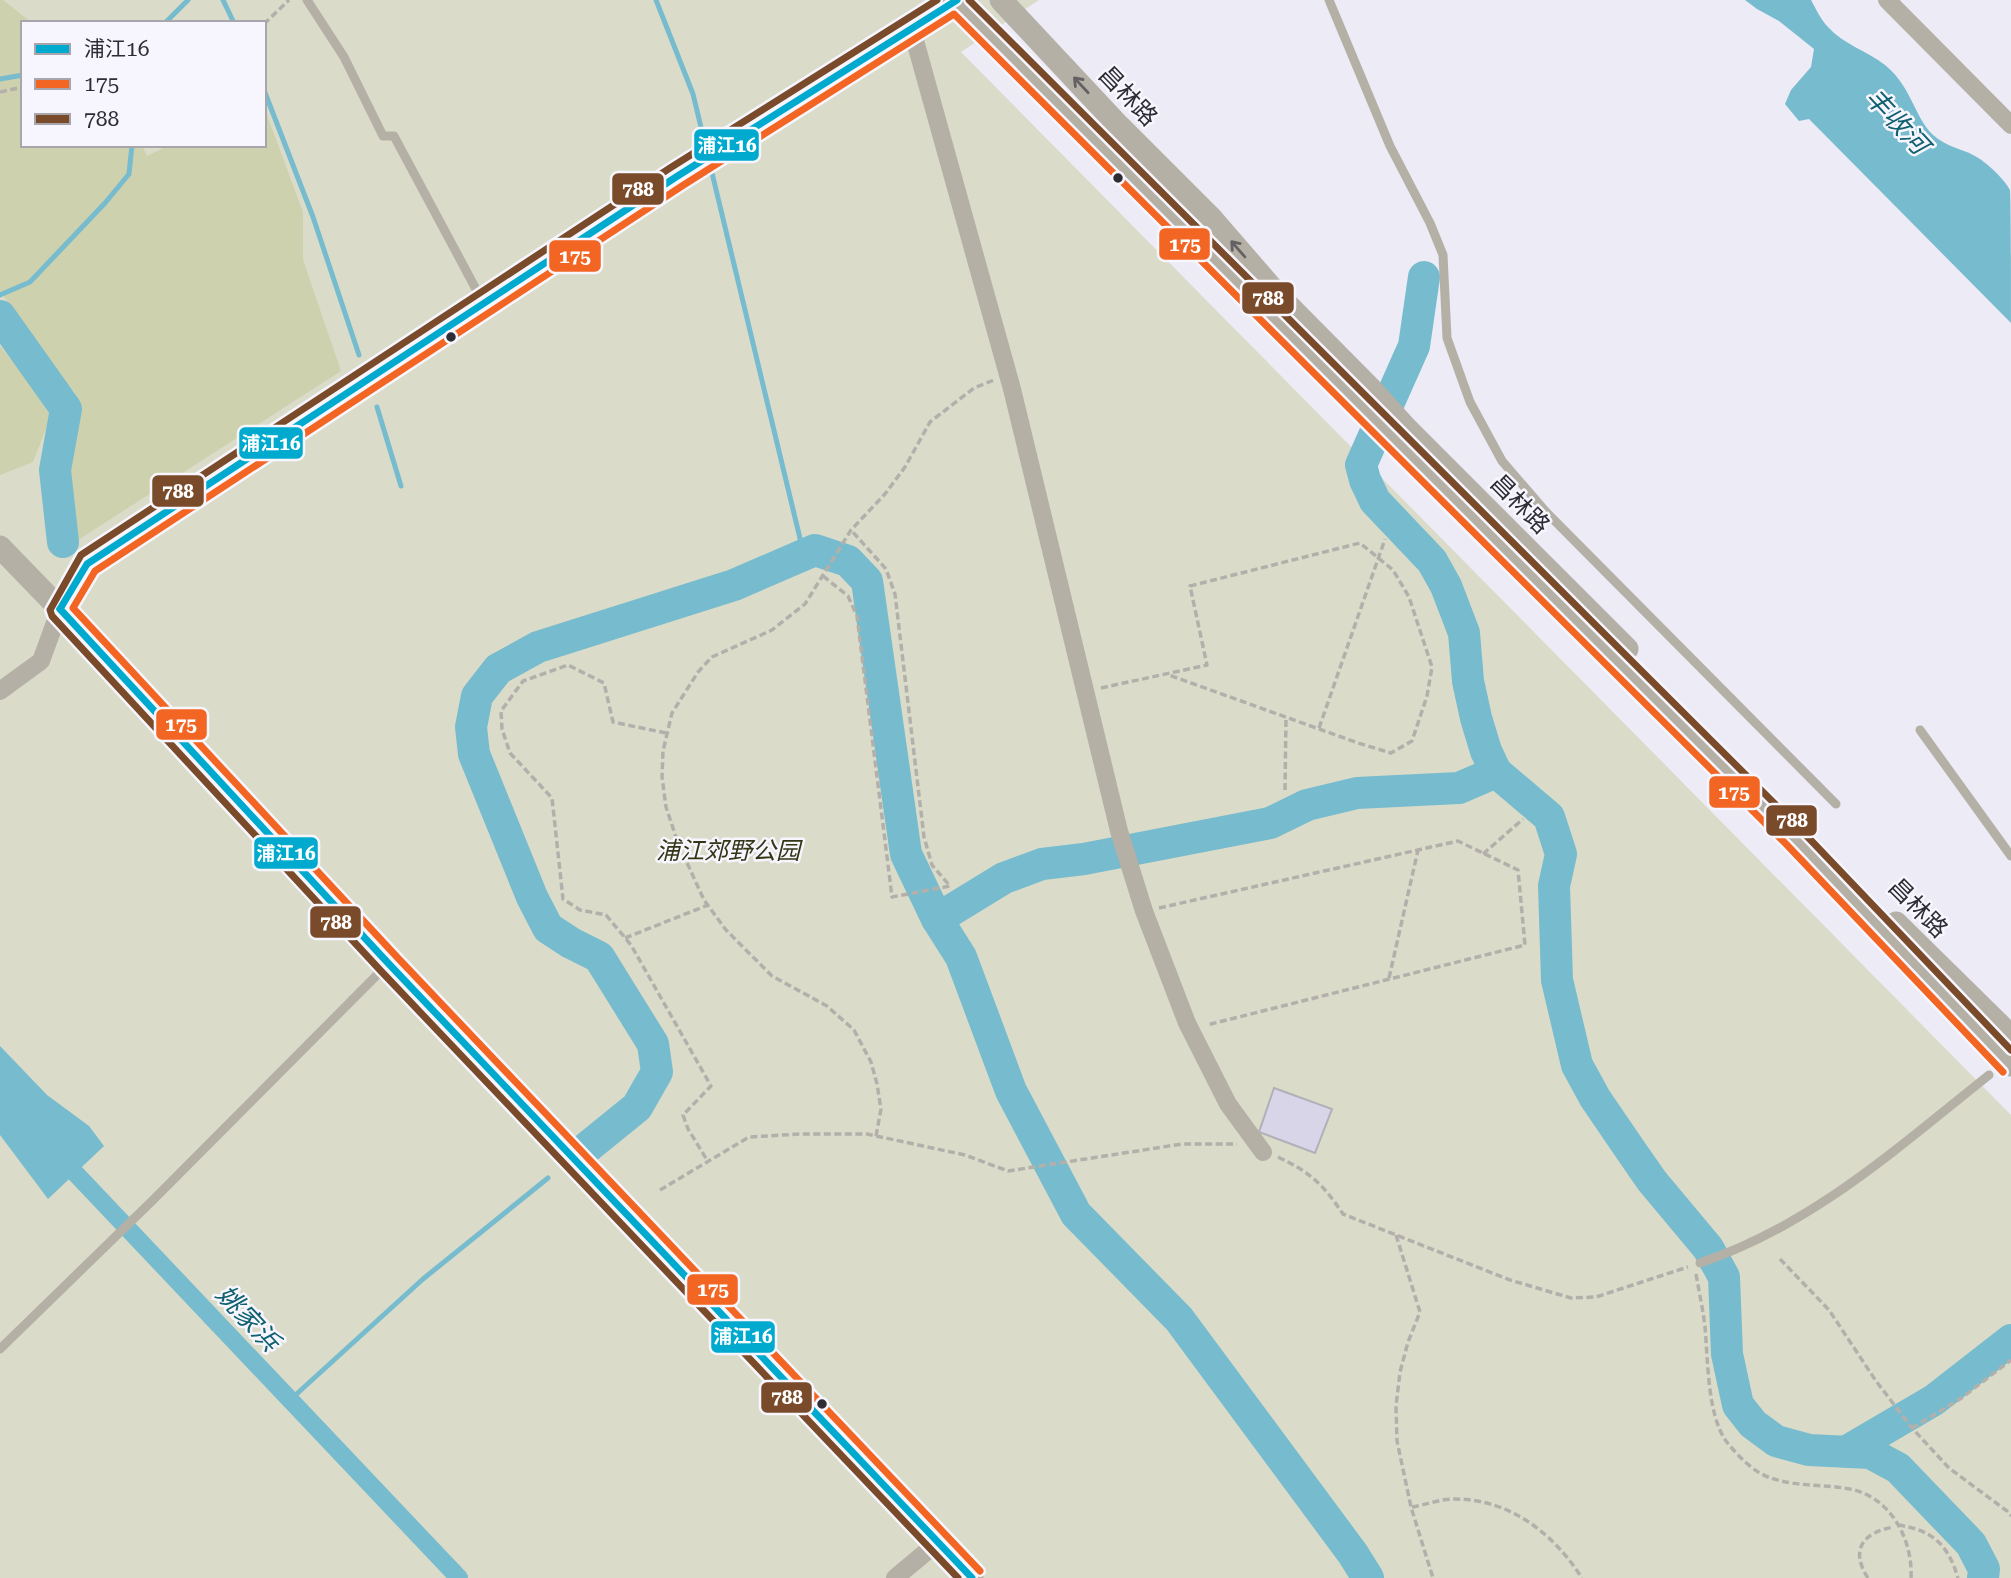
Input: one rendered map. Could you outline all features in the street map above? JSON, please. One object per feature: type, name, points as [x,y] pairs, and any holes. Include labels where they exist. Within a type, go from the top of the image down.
[{"type":"street","name":"昌林路","points":[[1001,0],[1119,126],[1212,219],[1402,436],[1795,838],[2011,1065]]},
{"type":"street","points":[[1887,0],[2011,125]]},
{"type":"street","points":[[0,691],[41,661],[60,609],[87,564],[708,158],[956,1]]},
{"type":"street","name":"昌林路","points":[[956,1],[1364,395]]},
{"type":"street","points":[[912,30],[1008,375],[1119,831],[1144,911],[1190,1029],[1228,1104],[1263,1152]]},
{"type":"street","name":"昌林路","points":[[1402,436],[1577,598],[1803,831],[2011,1037]]},
{"type":"street","points":[[0,547],[388,963],[972,1578]]},
{"type":"street","points":[[895,1578],[938,1542]]},
{"type":"lane","points":[[307,0],[332,35],[383,136],[394,136],[484,304]]},
{"type":"lane","points":[[1329,0],[1390,146],[1430,223],[1443,255],[1447,338],[1470,402],[1502,461],[1546,512],[1836,804]]},
{"type":"lane","points":[[1920,730],[2011,856]]},
{"type":"lane","points":[[0,1349],[151,1202],[388,963]]},
{"type":"lane","points":[[1697,1264],[1726,1255],[1812,1212],[1989,1075]]},
{"type":"path","points":[[266,22],[289,0]]},
{"type":"path","points":[[0,92],[21,87]]},
{"type":"path","points":[[876,1136],[881,1109],[877,1084],[872,1062],[854,1030],[827,1006],[772,976],[746,953],[708,905],[678,843],[666,807],[662,778],[666,733],[672,713],[686,689],[712,657],[772,630],[805,604],[851,530],[905,467],[930,422],[974,388],[1008,375]]},
{"type":"path","points":[[822,576],[848,596],[857,616],[892,897],[950,887],[932,865],[924,837],[895,594],[886,569],[851,530]]},
{"type":"path","points":[[1318,729],[1385,539]]},
{"type":"path","points":[[1086,692],[1207,664],[1190,586],[1360,543],[1393,570],[1409,597],[1432,667],[1427,696],[1412,741],[1391,753],[1166,674]]},
{"type":"path","points":[[666,733],[613,722],[604,683],[568,665],[523,681],[501,711],[502,729],[510,753],[552,798],[563,899],[580,910],[606,915],[625,938],[646,969],[711,1086],[683,1115],[688,1129],[707,1160]]},
{"type":"path","points":[[1285,790],[1286,717]]},
{"type":"path","points":[[1483,854],[1522,819]]},
{"type":"path","points":[[1144,911],[1458,841],[1518,870],[1525,945],[1190,1029]]},
{"type":"path","points":[[1389,979],[1418,850]]},
{"type":"path","points":[[625,938],[708,905]]},
{"type":"path","points":[[660,1189],[749,1137],[801,1134],[876,1136],[964,1156],[1008,1171],[1182,1144],[1231,1143],[1263,1152],[1307,1171],[1328,1191],[1343,1214],[1510,1280],[1571,1298],[1597,1297],[1697,1264],[1705,1326],[1708,1382],[1724,1439],[1740,1458],[1768,1477],[1800,1486],[1853,1490],[1871,1498],[1891,1513],[1896,1526],[1905,1535],[1912,1559],[1911,1578]]},
{"type":"path","points":[[1396,1235],[1420,1312],[1400,1372],[1396,1406],[1397,1441],[1411,1507],[1433,1578]]},
{"type":"path","points":[[1780,1259],[1829,1310],[1876,1381],[1912,1428],[1950,1468],[2011,1516]]},
{"type":"path","points":[[1912,1428],[1960,1399],[2011,1360]]},
{"type":"path","points":[[1411,1507],[1453,1499],[1493,1504],[1521,1516],[1544,1531],[1563,1551],[1582,1578]]},
{"type":"path","points":[[1868,1578],[1859,1558],[1866,1538],[1876,1530],[1896,1526],[1916,1528],[1930,1534],[1943,1545],[1958,1578]]},
{"type":"green space","name":"浦江郊野公园","points":[[0,0],[1039,0],[961,52],[2011,1115],[2011,1578],[0,1578]]},
{"type":"green space","points":[[0,0],[3,0],[29,21],[21,21],[21,147],[143,147],[147,156],[166,147],[266,147],[266,112],[303,212],[303,260],[341,371],[75,542],[69,485],[75,393],[54,368],[24,340],[15,313],[0,291]]},
{"type":"green space","points":[[0,346],[53,411],[33,462],[0,475]]},
{"type":"water","name":"丰收河","points":[[1745,0],[1811,0],[1823,21],[1834,33],[1878,60],[1894,74],[1933,135],[1944,143],[1980,159],[2004,182],[2010,190],[2011,323],[1809,119],[1799,121],[1785,104],[1791,90],[1811,67],[1814,49],[1779,21]]},
{"type":"water","points":[[0,1046],[47,1095],[89,1126],[104,1146],[48,1199],[0,1135]]},
{"type":"building","points":[[1274,1088],[1332,1109],[1315,1153],[1259,1132]]},
{"type":"waterway","points":[[167,21],[188,0]]},
{"type":"waterway","points":[[223,0],[233,21]]},
{"type":"waterway","points":[[656,0],[693,94],[804,555]]},
{"type":"waterway","points":[[0,79],[21,75]]},
{"type":"waterway","points":[[266,95],[313,217],[359,355]]},
{"type":"waterway","points":[[0,295],[30,282],[105,203],[129,174],[132,147]]},
{"type":"waterway","points":[[1424,277],[1414,346],[1361,465],[1375,501],[1432,561],[1446,586],[1464,633],[1468,681],[1476,718],[1496,772],[1549,817],[1561,854],[1554,886],[1557,980],[1577,1065],[1595,1098],[1627,1145],[1652,1181],[1708,1248],[1724,1277],[1727,1354],[1738,1405],[1753,1424],[1776,1441],[1809,1450],[1870,1453],[1898,1468],[1971,1544],[1984,1569],[1983,1578]]},
{"type":"waterway","points":[[0,316],[66,409],[55,470],[63,542]]},
{"type":"waterway","points":[[377,407],[401,486]]},
{"type":"waterway","points":[[584,1150],[637,1107],[657,1072],[653,1044],[599,957],[548,928],[532,897],[474,754],[471,727],[477,696],[498,669],[538,647],[734,585],[815,550],[848,561],[867,581],[906,854],[937,919],[961,957],[1011,1091],[1076,1214],[1179,1319],[1368,1578]]},
{"type":"waterway","points":[[937,919],[1004,878],[1042,864],[1084,859],[1270,823],[1307,805],[1357,793],[1459,788],[1496,772]]},
{"type":"waterway","name":"姚家浜","points":[[60,1157],[459,1578]]},
{"type":"waterway","points":[[290,1400],[423,1279],[548,1178]]},
{"type":"waterway","points":[[1847,1451],[1934,1400],[2011,1340]]},
{"type":"transit line","name":"788","points":[[937,0],[670,168],[81,555],[50,610],[52,616],[380,970],[958,1578]]},
{"type":"transit line","name":"浦江16","points":[[60,609],[87,564],[676,177],[957,0]]},
{"type":"transit line","name":"788","points":[[969,0],[1802,831],[2011,1050]]},
{"type":"transit line","name":"175","points":[[980,1571],[396,956],[73,608],[95,571],[682,186],[954,14],[1787,845],[2003,1072]]},
{"type":"transit line","name":"浦江16","points":[[60,609],[388,963],[972,1578]]}]
